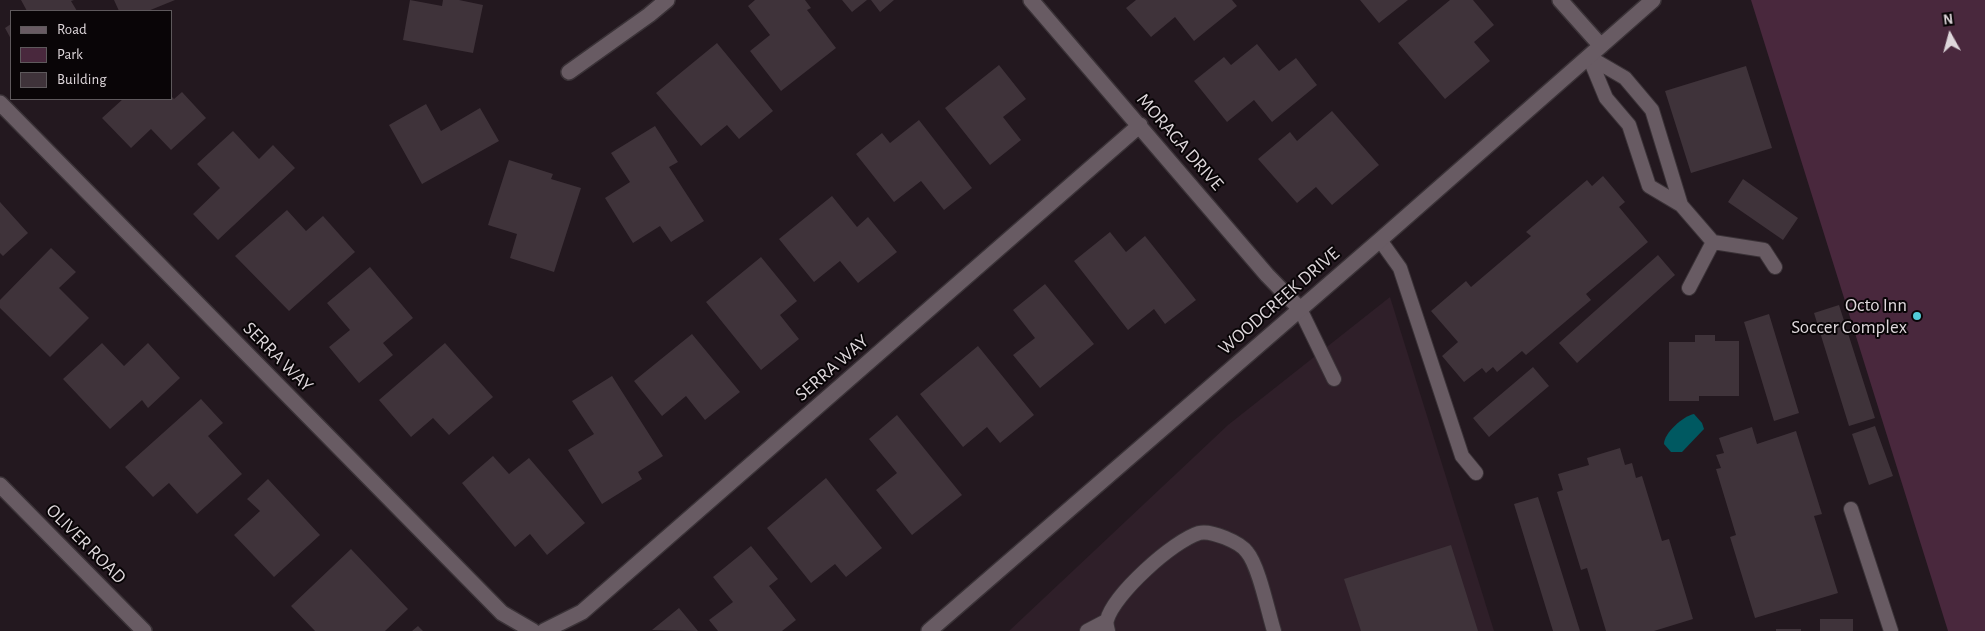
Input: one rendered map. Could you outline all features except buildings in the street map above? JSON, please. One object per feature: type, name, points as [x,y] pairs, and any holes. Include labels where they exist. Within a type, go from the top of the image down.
[{"type":"street","points":[[569,72],[650,15],[667,0]]},
{"type":"street","name":"MORAGA DRIVE","points":[[1031,0],[1267,274],[1300,309]]},
{"type":"street","points":[[1560,0],[1601,46]]},
{"type":"street","name":"WOODCREEK DRIVE","points":[[929,631],[1654,0]]},
{"type":"street","name":"SERRA WAY","points":[[0,103],[502,613],[534,631]]},
{"type":"street","name":"SERRA WAY","points":[[544,631],[582,612],[1140,125]]},
{"type":"street","name":"OLIVER ROAD","points":[[0,485],[144,631]]},
{"type":"lane","points":[[1589,57],[1624,78],[1652,110],[1681,205]]},
{"type":"lane","points":[[1589,57],[1606,98],[1630,125],[1649,186],[1681,205],[1713,242],[1764,250],[1775,267]]},
{"type":"lane","points":[[1380,240],[1400,268],[1462,456],[1476,473]]},
{"type":"lane","points":[[1689,288],[1713,242]]},
{"type":"lane","points":[[1300,309],[1334,379]]},
{"type":"lane","points":[[1851,509],[1891,631]]},
{"type":"lane","points":[[1087,631],[1107,626],[1117,599],[1174,547],[1201,533],[1228,538],[1247,551],[1258,574],[1274,631]]},
{"type":"shaded area","points":[[1390,297],[1494,631],[1009,631],[1228,425]]},
{"type":"green space","name":"Octo Inn Soccer Complex","points":[[1751,0],[1985,0],[1985,631],[1948,631]]},
{"type":"water","points":[[1694,414],[1702,423],[1704,429],[1682,452],[1671,452],[1664,444],[1667,435],[1680,421]]},
{"type":"place","name":"Octo Inn Soccer Complex","points":[[1917,316]]}]
